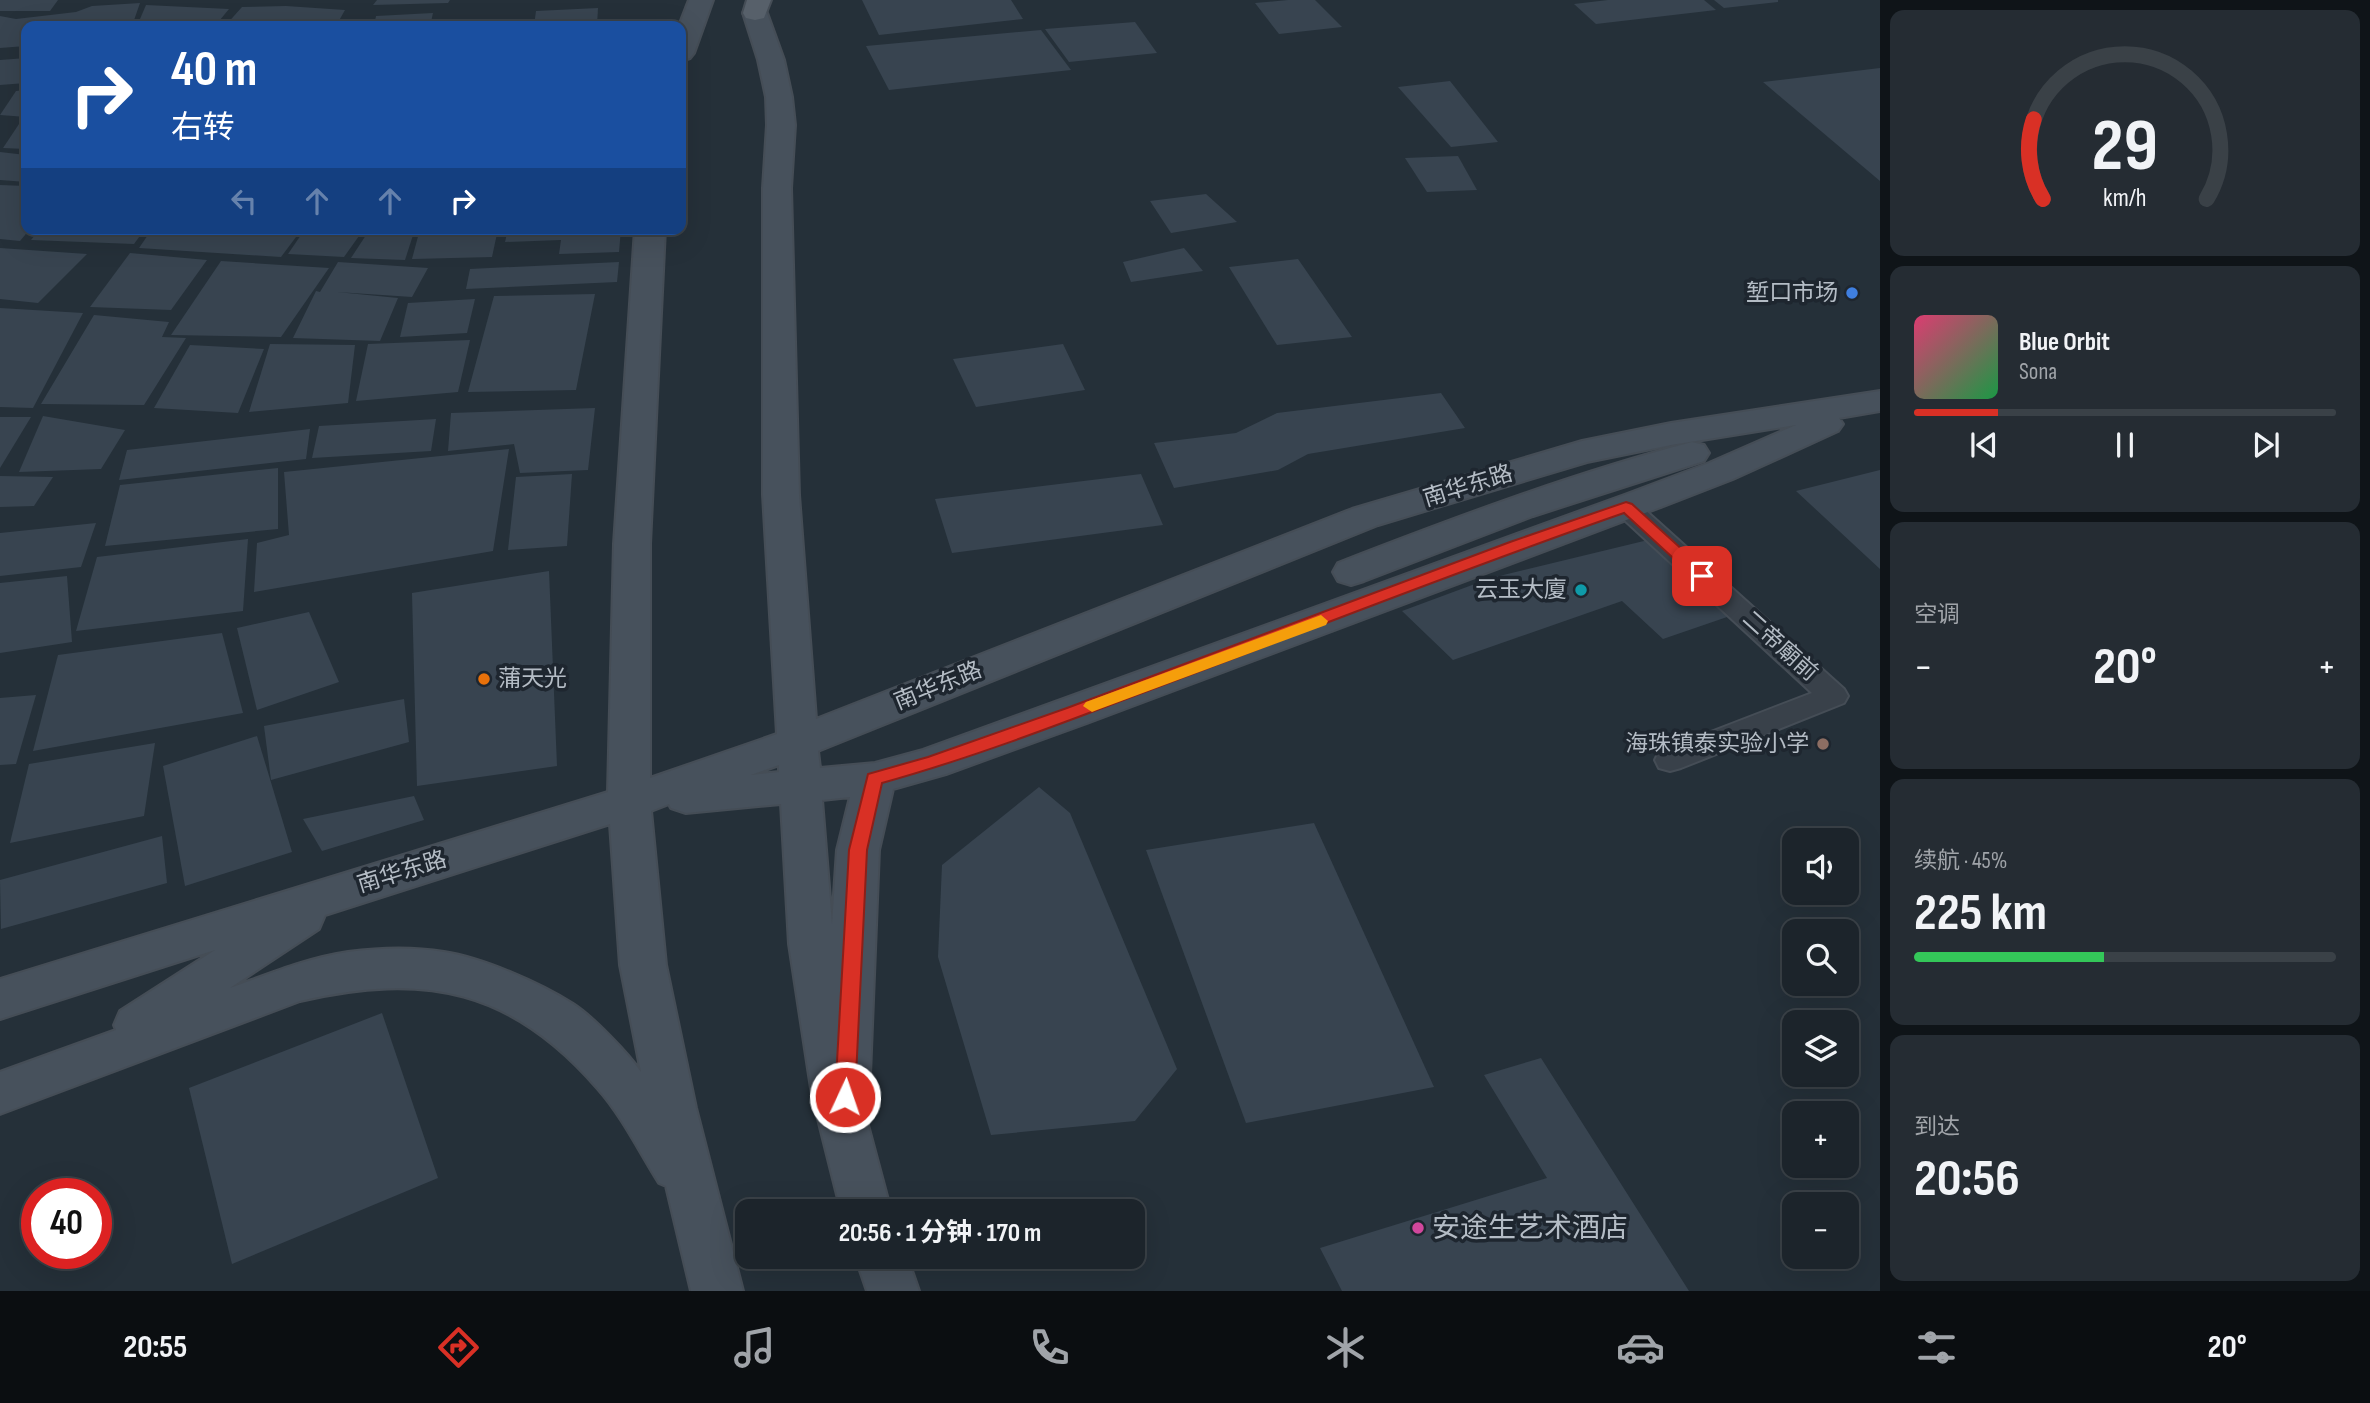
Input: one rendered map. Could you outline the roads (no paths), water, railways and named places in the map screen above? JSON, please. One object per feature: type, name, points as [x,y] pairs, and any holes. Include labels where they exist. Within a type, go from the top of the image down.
[{"type":"street","points":[[686,41],[700,6]]},
{"type":"street","points":[[757,7],[779,97],[781,125],[777,188],[781,495],[811,944],[836,1095],[863,1199]]},
{"type":"street","points":[[650,235],[632,544],[629,802],[643,965],[717,1291]]},
{"type":"street","points":[[629,802],[874,779],[931,763],[1073,713],[1721,471],[1874,403]]},
{"type":"street","points":[[1351,572],[1444,534],[1558,495],[1648,466],[1874,403]]},
{"type":"street","name":"南华东路","points":[[0,999],[629,802],[799,742],[1365,517],[1583,452],[1671,434],[1874,403]]},
{"type":"street","points":[[844,1125],[858,850],[874,779]]},
{"type":"street","points":[[77,1065],[341,891]]},
{"type":"street","points":[[0,1093],[297,983],[348,971],[397,968],[445,971],[501,989],[558,1020],[616,1075],[692,1189]]},
{"type":"street","points":[[885,1269],[893,1291]]},
{"type":"lane","name":"二帝廟前","points":[[1626,507],[1834,696],[1670,760]]},
{"type":"place","name":"堑口市场","points":[[1852,293]]},
{"type":"place","name":"云玉大廈","points":[[1581,590]]},
{"type":"place","name":"蒲天光","points":[[484,679]]},
{"type":"place","name":"海珠镇泰实验小学","points":[[1823,744]]},
{"type":"place","name":"安途生艺术酒店","points":[[1418,1228]]}]
